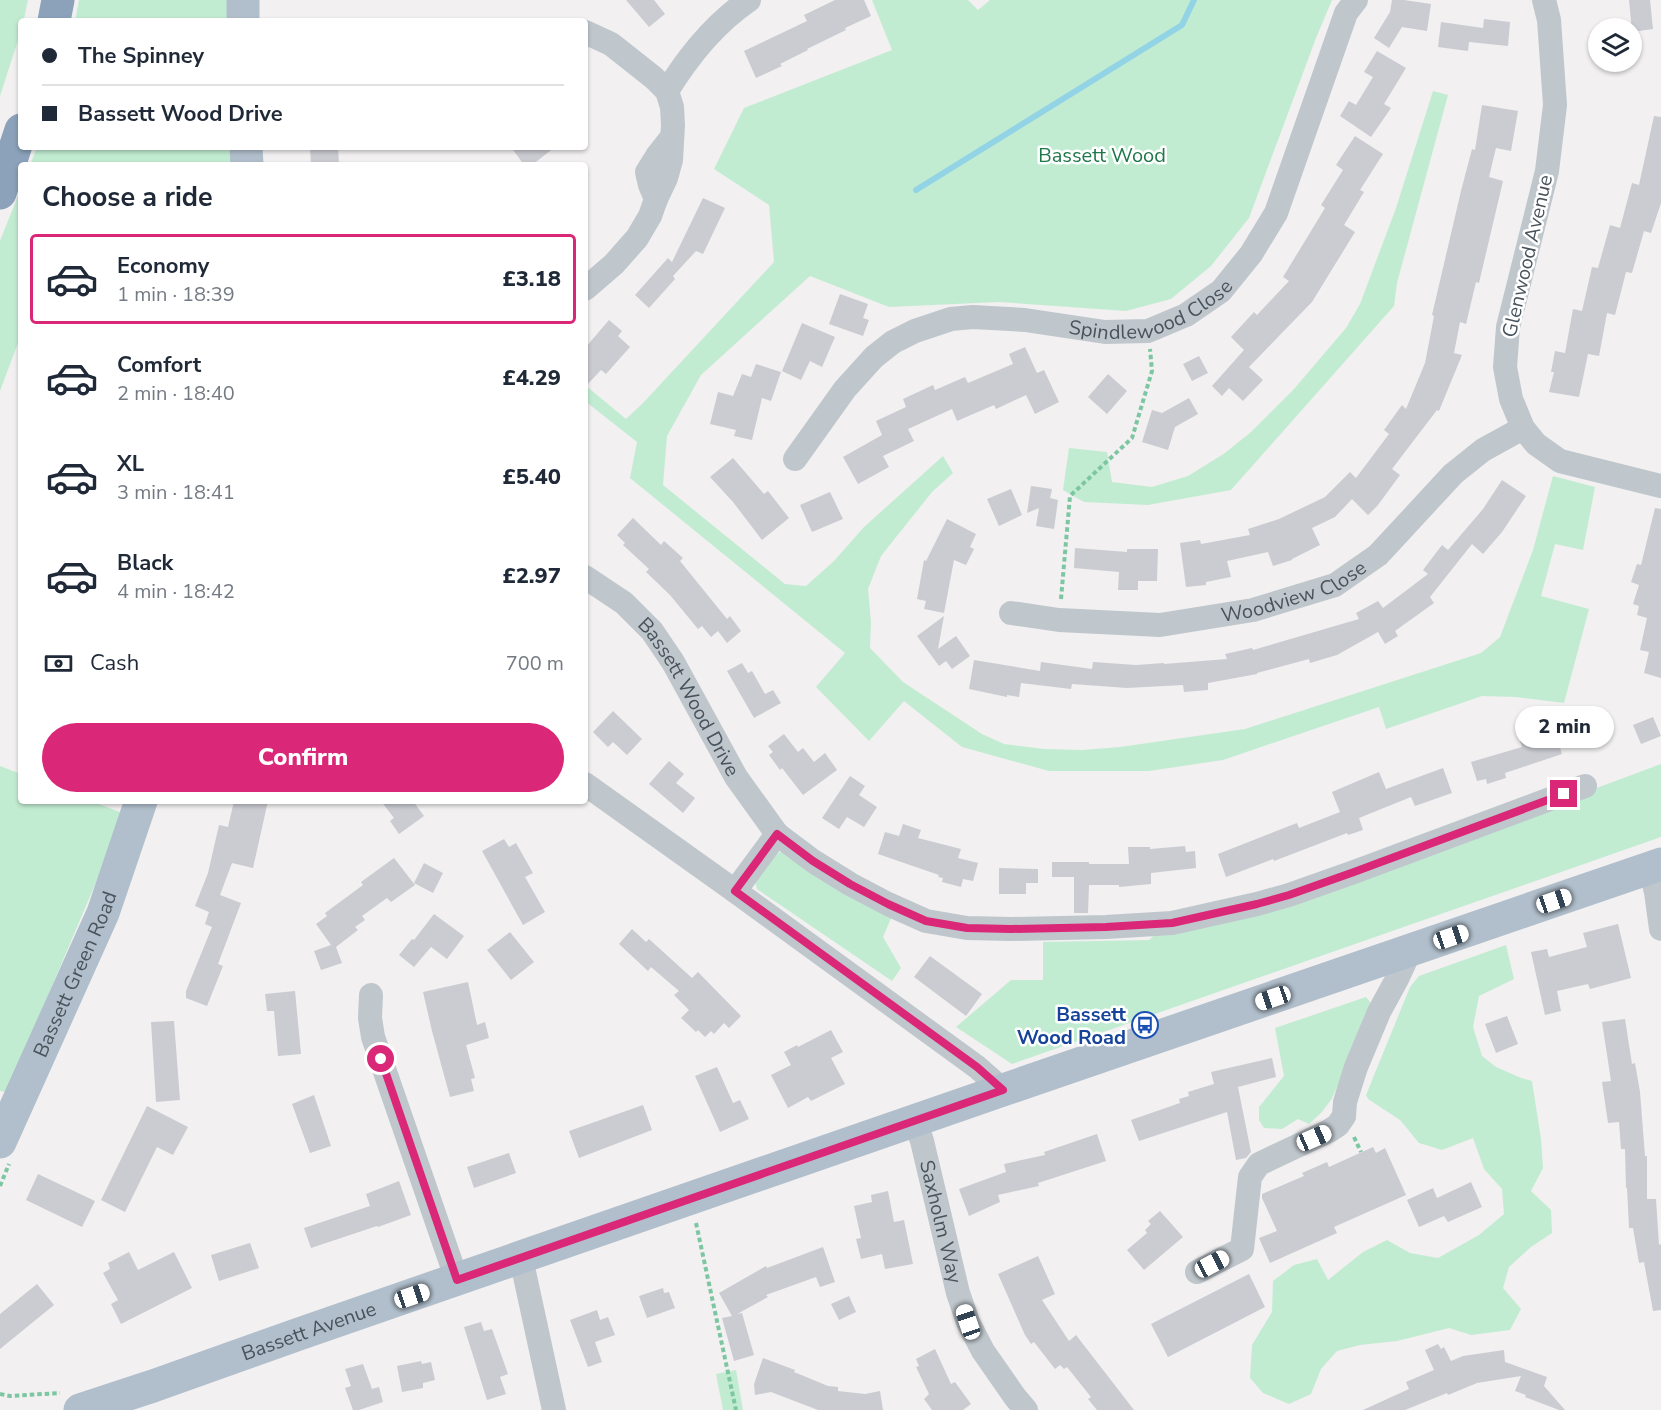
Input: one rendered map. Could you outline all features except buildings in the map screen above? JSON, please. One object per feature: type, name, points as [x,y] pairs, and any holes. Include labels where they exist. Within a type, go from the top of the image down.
[{"type":"highway","points":[[55,18],[58,0]]},
{"type":"highway","points":[[0,193],[18,139]]},
{"type":"main road","points":[[243,0],[243,18]]},
{"type":"main road","name":"Bassett Green Road","points":[[0,1142],[103,913],[140,804]]},
{"type":"main road","name":"Bassett Avenue","points":[[80,1410],[1656,866]]},
{"type":"street","points":[[667,91],[686,60],[717,25],[749,0]]},
{"type":"street","name":"Spindlewood Close","points":[[797,443],[874,357],[893,342],[915,331],[951,319],[973,317],[1025,320],[1105,332],[1148,331],[1186,315],[1221,291],[1251,254],[1276,213],[1346,13],[1356,0]]},
{"type":"street","name":"Glenwood Avenue","points":[[1544,0],[1549,20],[1555,105],[1547,171],[1508,327],[1505,367],[1511,399],[1523,428],[1536,444],[1560,461],[1661,486]]},
{"type":"street","points":[[588,33],[611,44],[667,91],[672,107],[673,125],[671,160],[650,216],[637,238],[614,264],[588,286]]},
{"type":"street","name":"Woodview Close","points":[[1011,613],[1059,620],[1160,625],[1253,610],[1335,585],[1378,555],[1453,474],[1483,450],[1523,428]]},
{"type":"street","name":"Bassett Wood Drive","points":[[588,578],[624,603],[652,631],[673,662],[736,777],[777,834],[813,861],[850,884],[926,921],[967,928],[1011,929],[1172,923],[1289,895],[1585,786]]},
{"type":"street","points":[[588,786],[977,1067],[1003,1090]]},
{"type":"street","points":[[735,891],[777,834]]},
{"type":"street","points":[[1656,866],[1656,892],[1661,928]]},
{"type":"street","points":[[1197,1272],[1248,1256],[1250,1177],[1259,1164],[1338,1125],[1353,1125],[1345,1101],[1356,1067],[1379,1012],[1410,951]]},
{"type":"street","points":[[1358,969],[1374,988],[1379,1012]]},
{"type":"street","points":[[371,994],[370,1018],[373,1037],[457,1280]]},
{"type":"street","name":"Saxholm Way","points":[[915,1121],[922,1141],[958,1293],[968,1322],[983,1351],[1026,1410]]},
{"type":"street","points":[[521,1258],[554,1410]]},
{"type":"path","points":[[1059,620],[1070,495],[1132,438],[1152,371],[1148,331]]},
{"type":"path","points":[[1353,1125],[1361,1152]]},
{"type":"path","points":[[696,1221],[736,1410]]},
{"type":"green space","points":[[0,0],[28,0],[25,18],[18,18],[18,40],[0,96]]},
{"type":"green space","points":[[79,0],[227,0],[227,18],[76,18]]},
{"type":"green space","name":"Bassett Wood","points":[[872,0],[968,0],[978,10],[990,0],[1332,0],[1249,218],[1211,266],[1171,299],[1126,311],[999,302],[889,307],[810,276],[701,375],[667,436],[663,485],[785,584],[806,586],[834,561],[864,527],[943,456],[953,473],[932,492],[881,556],[868,589],[871,622],[870,648],[903,682],[982,734],[1004,744],[1044,749],[1082,750],[1120,747],[1245,729],[1481,653],[1500,637],[1533,550],[1553,476],[1595,487],[1583,550],[1555,544],[1541,596],[1589,609],[1564,703],[1516,697],[1482,696],[1386,729],[1379,707],[1223,760],[1149,771],[1049,771],[962,747],[904,701],[869,741],[816,687],[845,653],[630,478],[637,442],[588,403],[588,387],[626,419],[774,262],[769,205],[714,169],[744,108],[892,50]]},
{"type":"green space","points":[[1433,91],[1448,95],[1397,283],[1394,306],[1231,490],[1148,505],[1084,502],[1063,490],[1069,448],[1107,452],[1112,482],[1152,487],[1188,476],[1225,453],[1251,432],[1294,389],[1346,328],[1360,304],[1396,208]]},
{"type":"green space","points":[[36,150],[231,150],[232,162],[31,162]]},
{"type":"green space","points":[[18,196],[18,343],[0,391],[0,241]]},
{"type":"green space","points":[[1661,764],[1661,837],[1012,1064],[956,1027],[1011,980],[1043,980],[1043,942],[1149,940],[1159,931],[1279,906]]},
{"type":"green space","points":[[0,766],[18,773],[18,804],[99,804],[125,814],[7,1092],[0,1091]]},
{"type":"green space","points":[[785,850],[892,916],[883,937],[901,968],[892,981],[757,889],[755,881],[776,854]]},
{"type":"green space","points":[[1506,945],[1514,979],[1479,996],[1473,1027],[1482,1056],[1496,1067],[1532,1081],[1543,1168],[1531,1191],[1551,1210],[1552,1233],[1531,1247],[1509,1267],[1503,1288],[1521,1309],[1510,1330],[1471,1335],[1449,1328],[1397,1341],[1360,1345],[1337,1351],[1321,1369],[1311,1394],[1289,1404],[1263,1393],[1250,1378],[1252,1345],[1272,1312],[1273,1281],[1294,1265],[1317,1259],[1328,1280],[1363,1252],[1387,1240],[1410,1253],[1438,1258],[1479,1235],[1504,1214],[1502,1189],[1484,1169],[1473,1138],[1442,1150],[1419,1143],[1400,1120],[1368,1099],[1366,1095],[1410,987],[1419,976]]},
{"type":"green space","points":[[1366,997],[1370,1002],[1371,1015],[1331,1100],[1321,1113],[1309,1124],[1298,1119],[1282,1129],[1264,1128],[1259,1120],[1259,1107],[1284,1076],[1275,1028]]},
{"type":"green space","points":[[736,1370],[743,1410],[723,1410],[716,1374]]},
{"type":"waterway","points":[[916,190],[1182,25],[1194,0]]},
{"type":"place","name":"Bassett Wood Road","points":[[1145,1025]]},
{"type":"route","points":[[381,1059],[457,1280],[1003,1090],[977,1067],[735,891],[777,834],[813,861],[850,884],[926,921],[967,928],[1106,927],[1172,923],[1289,895],[1564,794]]}]
